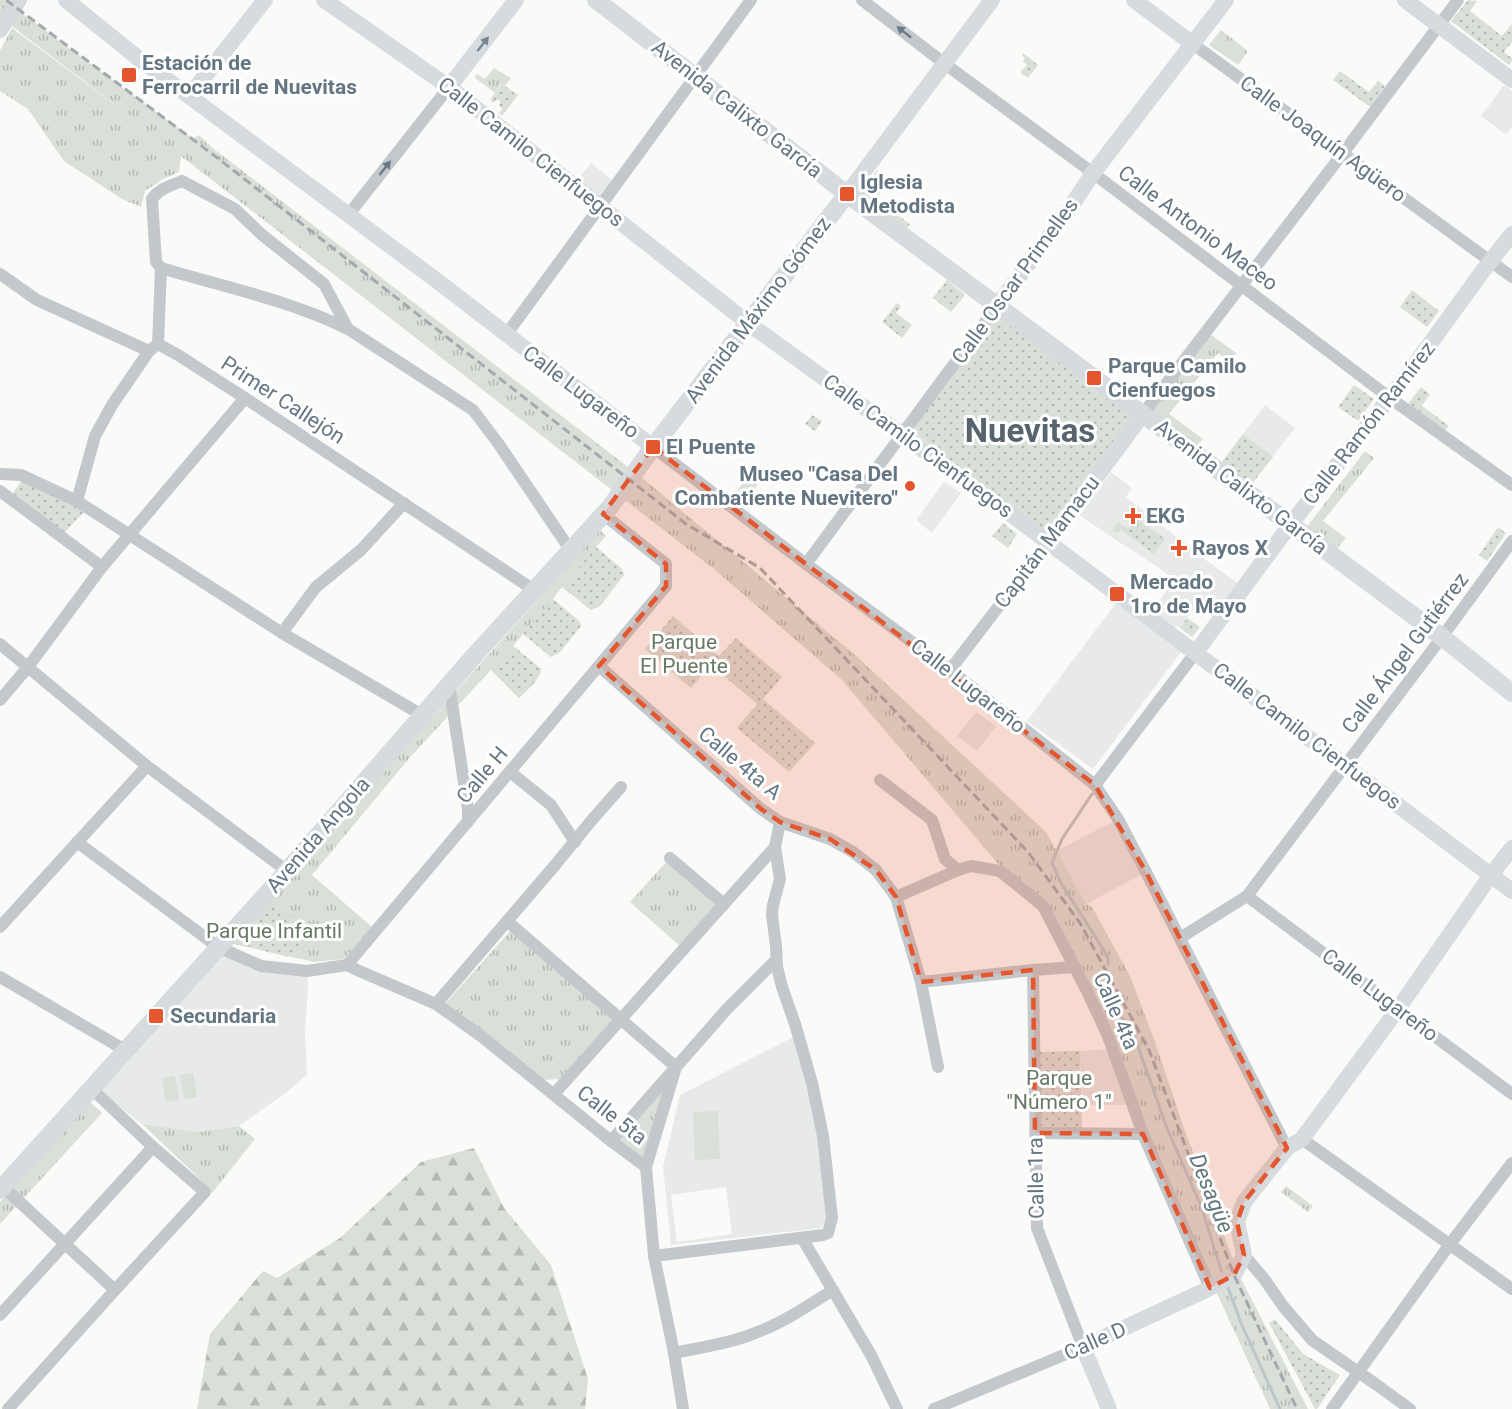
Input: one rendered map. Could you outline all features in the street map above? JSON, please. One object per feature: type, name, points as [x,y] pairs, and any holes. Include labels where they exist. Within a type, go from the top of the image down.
[{"type":"main road","points":[[1,27],[18,0]]},
{"type":"main road","name":"Calle Lugareño","points":[[66,0],[138,58],[440,283],[649,452]]},
{"type":"main road","points":[[186,92],[252,0]]},
{"type":"main road","points":[[186,92],[266,0]]},
{"type":"main road","name":"Calle Camilo Cienfuegos","points":[[324,0],[449,87],[748,322],[1196,652],[1512,891]]},
{"type":"main road","points":[[449,87],[516,0]]},
{"type":"main road","name":"Avenida Calixto García","points":[[596,0],[847,194],[1442,637],[1512,693]]},
{"type":"main road","name":"Avenida Máximo Gómez","points":[[649,452],[992,0]]},
{"type":"main road","name":"Calle Joaquín Agüero","points":[[1134,0],[1193,44]]},
{"type":"main road","name":"Calle Oscar Primelles","points":[[997,306],[1066,214],[1093,173],[1226,0]]},
{"type":"main road","points":[[1405,0],[1512,80]]},
{"type":"main road","name":"Calle Ramón Ramírez","points":[[1196,652],[1512,234]]},
{"type":"main road","name":"Capitán Mamacu","points":[[1048,542],[1143,414]]},
{"type":"main road","points":[[607,510],[649,452]]},
{"type":"main road","name":"Avenida Angola","points":[[1,1187],[287,871],[449,684],[607,510]]},
{"type":"main road","points":[[1219,1283],[1234,1275],[1244,1255],[1237,1222],[1244,1202],[1295,1143],[1398,1009],[1491,875],[1512,849]]},
{"type":"main road","name":"Calle D","points":[[1083,1347],[1219,1283]]},
{"type":"main road","name":"Calle 1ra","points":[[1083,1347],[1109,1409]]},
{"type":"street","points":[[506,335],[751,0]]},
{"type":"street","name":"Calle Antonio Maceo","points":[[862,0],[1390,398],[1512,485]]},
{"type":"street","points":[[1143,414],[1458,0]]},
{"type":"street","name":"Calle Joaquín Agüero","points":[[1193,44],[1512,278]]},
{"type":"street","points":[[349,214],[449,87]]},
{"type":"street","points":[[348,329],[324,284],[261,234],[235,209],[182,181],[164,188],[152,199],[156,262],[166,270],[243,291],[330,320],[348,329],[473,410],[571,551]]},
{"type":"street","points":[[77,501],[95,436],[112,405],[154,348],[166,270]]},
{"type":"street","name":"Primer Callejón","points":[[0,274],[38,300],[154,348],[178,355],[534,590]]},
{"type":"street","name":"Calle Oscar Primelles","points":[[806,564],[997,306]]},
{"type":"street","points":[[0,700],[28,667],[102,567],[245,398]]},
{"type":"street","name":"Calle Lugareño","points":[[649,452],[950,670],[1095,785],[1118,819],[1180,938],[1295,1143]]},
{"type":"street","points":[[0,474],[21,475],[77,501],[282,633],[422,715]]},
{"type":"street","points":[[0,491],[102,567]]},
{"type":"street","points":[[282,633],[316,587],[361,550],[404,503]]},
{"type":"street","name":"Calle H","points":[[347,965],[666,586],[666,564],[607,510]]},
{"type":"street","name":"Calle Ángel Gutiérrez","points":[[1180,938],[1247,896],[1512,541]]},
{"type":"street","name":"Capitán Mamacu","points":[[950,670],[1048,542]]},
{"type":"street","points":[[0,644],[147,766],[287,871]]},
{"type":"street","name":"Calle Ramón Ramírez","points":[[1095,785],[1196,652]]},
{"type":"street","name":"Calle 4ta A","points":[[599,666],[761,809],[780,822],[830,839],[853,852],[876,870],[896,897],[921,982],[938,1067]]},
{"type":"street","points":[[449,684],[468,822]]},
{"type":"street","points":[[0,927],[147,766]]},
{"type":"street","points":[[510,772],[551,805],[575,842]]},
{"type":"street","points":[[879,780],[932,820],[945,859],[958,870]]},
{"type":"street","points":[[436,1004],[621,787]]},
{"type":"street","points":[[654,1256],[828,1233],[832,1218],[823,1136],[815,1097],[795,1024],[778,975],[776,960],[777,946],[772,915],[780,879],[775,847],[780,822]]},
{"type":"street","points":[[77,842],[218,947],[261,966],[307,971],[347,965]]},
{"type":"street","points":[[554,1094],[775,847]]},
{"type":"street","points":[[670,858],[724,904]]},
{"type":"street","name":"Calle 4ta","points":[[896,897],[971,866],[1000,871],[1043,906],[1108,1036],[1143,1134],[1219,1283]]},
{"type":"street","name":"Calle Lugareño","points":[[1247,896],[1512,1094]]},
{"type":"street","points":[[507,921],[676,1067]]},
{"type":"street","points":[[611,1141],[727,1009],[776,960]]},
{"type":"street","name":"Calle 5ta","points":[[347,965],[436,1004],[481,1036],[646,1167],[654,1256],[683,1409]]},
{"type":"street","points":[[921,982],[1075,967]]},
{"type":"street","name":"Calle 1ra","points":[[1034,970],[1037,1228],[1083,1347]]},
{"type":"street","points":[[0,977],[125,1050]]},
{"type":"street","points":[[646,1167],[676,1067]]},
{"type":"street","points":[[8,1409],[205,1192],[153,1147],[91,1088]]},
{"type":"street","points":[[1035,1133],[1143,1134]]},
{"type":"street","points":[[1295,1143],[1450,1244],[1512,1289]]},
{"type":"street","points":[[0,1315],[153,1147]]},
{"type":"street","points":[[1332,1409],[1450,1244],[1512,1163]]},
{"type":"street","points":[[1,1187],[115,1290]]},
{"type":"street","points":[[802,1238],[871,1355],[897,1409]]},
{"type":"street","points":[[1244,1255],[1312,1340],[1410,1409]]},
{"type":"street","points":[[674,1353],[729,1342],[759,1332],[785,1320],[833,1290]]},
{"type":"street","name":"Calle D","points":[[934,1409],[1083,1347]]},
{"type":"highlighted area","points":[[653,447],[1095,785],[1146,872],[1287,1148],[1244,1202],[1237,1222],[1244,1255],[1234,1275],[1210,1288],[1143,1134],[1035,1133],[1033,970],[921,982],[896,897],[876,870],[830,839],[780,822],[761,809],[599,666],[666,586],[666,564],[603,514]]},
{"type":"shaded area","points":[[1504,85],[1512,91],[1512,127],[1506,135],[1481,116]]},
{"type":"shaded area","points":[[591,163],[616,185],[600,206],[574,184]]},
{"type":"shaded area","points":[[1265,405],[1295,428],[1250,486],[1221,463]]},
{"type":"shaded area","points":[[1111,472],[1132,488],[1126,497],[1244,588],[1222,617],[1200,601],[1180,628],[1176,626],[1170,633],[1147,617],[1175,580],[1072,510],[1091,484],[1099,489]]},
{"type":"shaded area","points":[[944,482],[961,493],[932,533],[916,520]]},
{"type":"shaded area","points":[[1116,603],[1181,652],[1093,769],[1027,721]]},
{"type":"shaded area","points":[[976,712],[996,726],[977,751],[957,736]]},
{"type":"shaded area","points":[[1118,819],[1146,872],[1086,904],[1056,851]]},
{"type":"shaded area","points":[[218,947],[261,966],[307,971],[305,1032],[307,1075],[239,1126],[199,1132],[142,1124],[92,1086]]},
{"type":"shaded area","points":[[793,1037],[820,1135],[828,1217],[821,1228],[671,1245],[663,1167],[680,1095]],"holes":[[[726,1187],[732,1234],[677,1242],[671,1195]]]},
{"type":"shaded area","points":[[1111,1049],[1128,1105],[1082,1105],[1080,1051]]},
{"type":"green space","points":[[0,0],[4,0],[193,139],[199,135],[210,146],[641,477],[855,655],[1046,832],[1086,904],[1092,907],[1130,976],[1239,1275],[1308,1409],[1270,1409],[1143,1132],[1044,904],[1005,872],[842,680],[714,569],[181,156],[179,172],[145,191],[141,207],[122,199],[64,161],[28,109],[0,91],[0,51],[12,28],[140,124],[0,17]]},
{"type":"green space","points":[[1468,0],[1477,1],[1470,11],[1502,36],[1512,24],[1512,42],[1504,52],[1512,58],[1509,65],[1451,21]]},
{"type":"green space","points":[[1221,30],[1248,51],[1238,65],[1209,45]]},
{"type":"green space","points":[[1023,53],[1038,65],[1028,78],[1020,72],[1027,65],[1023,61],[1025,59]]},
{"type":"green space","points":[[494,68],[511,78],[505,86],[501,84],[495,93],[474,77],[477,74],[485,79]]},
{"type":"green space","points":[[1340,71],[1369,92],[1378,81],[1385,86],[1370,107],[1333,80]]},
{"type":"green space","points":[[502,84],[518,95],[502,116],[499,113],[502,109],[499,105],[501,102],[497,99],[494,103],[490,100]]},
{"type":"green space","points":[[877,170],[890,179],[875,199],[910,224],[906,229],[858,196]]},
{"type":"green space","points":[[947,280],[965,295],[951,312],[933,298]]},
{"type":"green space","points":[[1412,290],[1439,311],[1427,327],[1400,307]]},
{"type":"green space","points":[[897,303],[901,306],[896,313],[912,325],[902,338],[882,322]]},
{"type":"green space","name":"Parque Camilo Cienfuegos","points":[[998,315],[1133,415],[1046,531],[911,431]]},
{"type":"green space","points":[[1210,334],[1236,353],[1230,362],[1218,353],[1169,414],[1203,439],[1194,448],[1150,413]]},
{"type":"green space","points":[[1354,385],[1374,399],[1358,421],[1338,407]]},
{"type":"green space","points":[[1421,387],[1430,394],[1422,406],[1449,426],[1444,432],[1407,405]]},
{"type":"green space","points":[[812,415],[822,421],[815,431],[805,424]]},
{"type":"green space","points":[[1243,434],[1273,457],[1250,486],[1221,463]]},
{"type":"green space","points":[[1365,451],[1374,458],[1323,521],[1346,538],[1333,553],[1303,532]]},
{"type":"green space","points":[[749,475],[759,482],[743,505],[733,497]]},
{"type":"green space","points":[[22,481],[85,511],[63,534],[11,495]]},
{"type":"green space","points":[[1136,518],[1165,539],[1154,554],[1120,529],[1117,533],[1112,530],[1118,522],[1128,529]]},
{"type":"green space","points":[[1003,523],[1017,534],[1008,548],[992,536]]},
{"type":"green space","points":[[1498,527],[1506,533],[1487,561],[1479,555]]},
{"type":"green space","points":[[600,530],[606,536],[596,547],[622,569],[624,575],[600,606],[591,610],[562,587],[553,599],[580,622],[581,626],[559,653],[523,634],[513,646],[541,669],[533,685],[519,698],[491,670],[412,755],[312,875],[372,927],[344,959],[314,962],[231,943]]},
{"type":"green space","points":[[596,547],[622,569],[624,575],[600,606],[591,610],[563,587]]},
{"type":"green space","points":[[553,599],[580,622],[581,626],[559,653],[551,657],[523,634]]},
{"type":"green space","name":"Parque El Puente","points":[[673,616],[719,656],[736,638],[782,677],[763,699],[815,743],[789,772],[737,728],[757,704],[711,665],[691,688],[645,649]]},
{"type":"green space","points":[[1187,618],[1200,627],[1192,637],[1180,628]]},
{"type":"green space","points":[[513,646],[541,669],[540,674],[519,698],[491,669]]},
{"type":"green space","points":[[668,860],[717,903],[680,946],[630,902]]},
{"type":"green space","name":"Parque Infantil","points":[[270,900],[313,932],[289,957],[231,943]]},
{"type":"green space","points":[[512,929],[614,1020],[561,1079],[541,1080],[444,1005]]},
{"type":"green space","name":"Parque \"Número 1\"","points":[[1080,1051],[1082,1129],[1038,1129],[1037,1052]]},
{"type":"green space","points":[[676,1067],[646,1167],[611,1141]]},
{"type":"green space","points":[[193,1073],[197,1097],[184,1099],[180,1075]]},
{"type":"green space","points":[[175,1076],[179,1100],[166,1102],[162,1078]]},
{"type":"green space","points":[[90,1102],[102,1113],[0,1224],[0,1202]]},
{"type":"green space","points":[[718,1111],[720,1159],[695,1160],[693,1112]]},
{"type":"green space","points":[[142,1124],[199,1132],[239,1126],[255,1139],[212,1193]]},
{"type":"green space","points":[[474,1148],[504,1208],[551,1265],[588,1379],[585,1409],[197,1409],[210,1334],[263,1271],[277,1278],[340,1238],[421,1162]]},
{"type":"green space","points":[[1286,1186],[1313,1206],[1308,1212],[1281,1192]]},
{"type":"green space","points":[[1275,1319],[1303,1354],[1340,1375],[1317,1409],[1269,1323]]},
{"type":"waterway","name":"Desagüe","points":[[1092,794],[1062,839],[1052,863],[1061,883],[1108,958],[1108,964]]},
{"type":"waterway","name":"Desagüe","points":[[1112,991],[1119,1014],[1132,1030],[1167,1128],[1201,1206],[1223,1276]]},
{"type":"waterway","name":"Desagüe","points":[[1227,1285],[1241,1323],[1280,1409]]},
{"type":"railway","points":[[6,0],[215,156],[686,524],[760,568],[1028,852],[1080,923],[1149,1050],[1234,1275],[1297,1409]]},
{"type":"place","name":"Estación de Ferrocarril de Nuevitas","points":[[129,75]]},
{"type":"place","name":"Iglesia Metodista","points":[[847,194]]},
{"type":"place","name":"Parque Camilo Cienfuegos","points":[[1094,378]]},
{"type":"place","name":"El Puente","points":[[653,447]]},
{"type":"place","name":"Museo \"Casa Del Combatiente Nuevitero\"","points":[[910,486]]},
{"type":"place","name":"EKG","points":[[1133,516]]},
{"type":"place","name":"Rayos X","points":[[1179,548]]},
{"type":"place","name":"Mercado 1ro de Mayo","points":[[1117,594]]},
{"type":"place","name":"Secundaria","points":[[156,1016]]},
{"type":"district","name":"Nuevitas","points":[[1030,430]]}]
